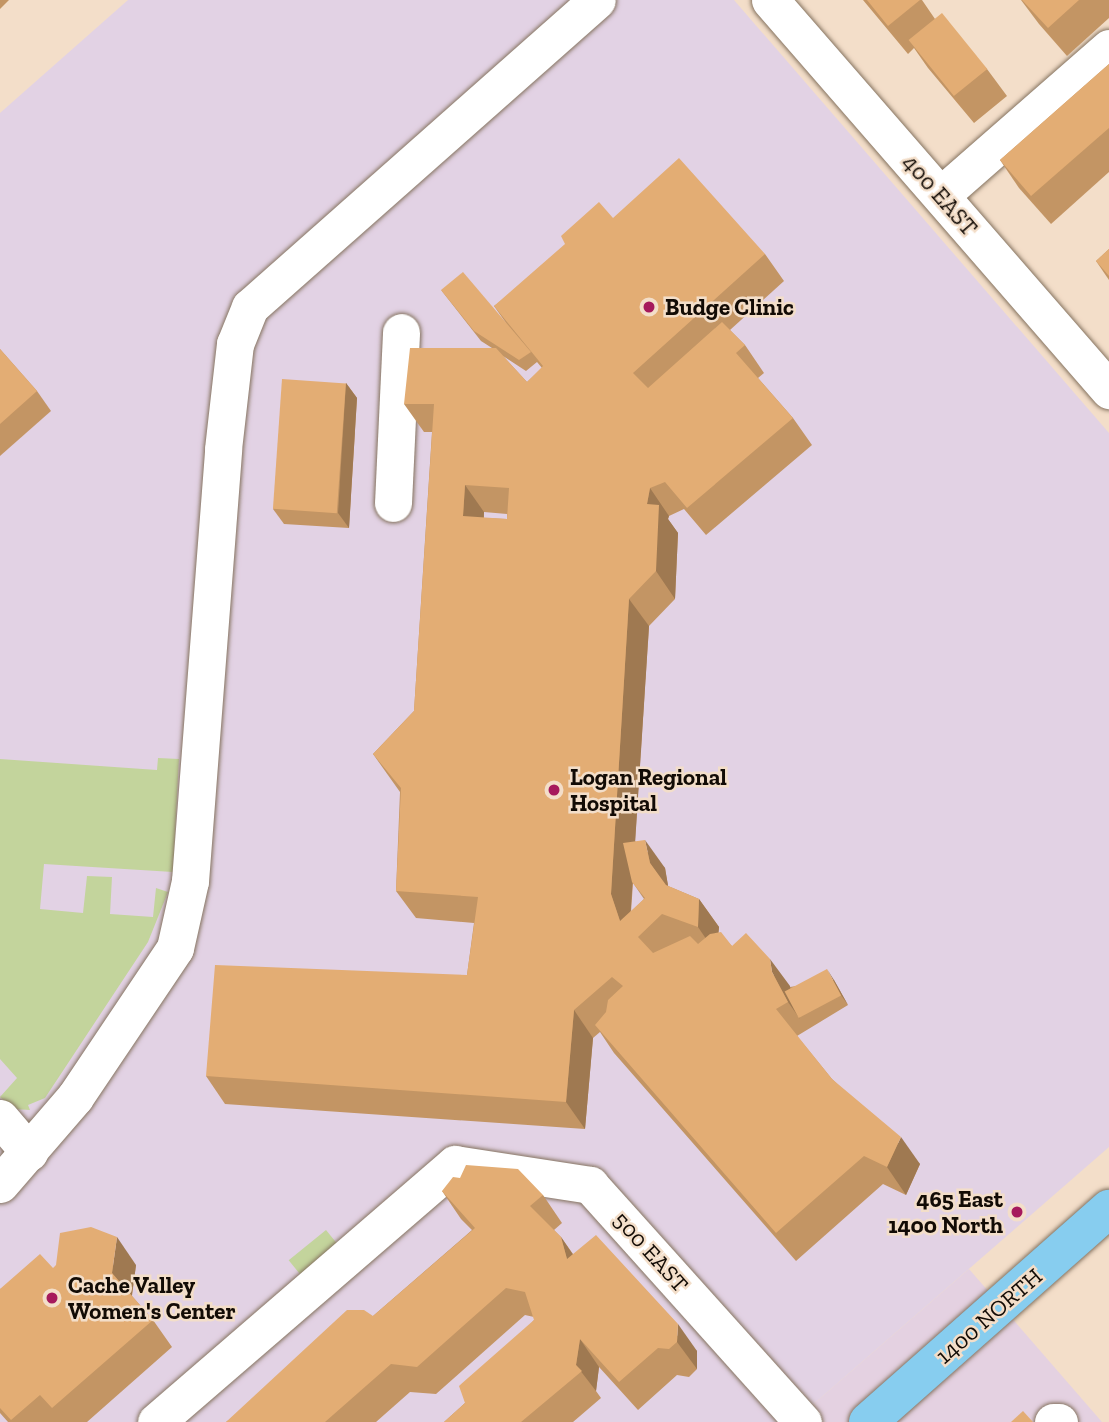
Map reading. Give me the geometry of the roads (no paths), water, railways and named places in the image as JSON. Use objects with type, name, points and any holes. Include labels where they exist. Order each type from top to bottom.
[{"type":"main road","name":"1400 NORTH","points":[[868,1422],[1109,1209]]},
{"type":"street","name":"400 EAST","points":[[770,0],[1109,390]]},
{"type":"street","points":[[0,1184],[75,1097],[175,948],[190,881],[226,423],[235,344],[250,307],[572,8]]},
{"type":"street","points":[[940,195],[1109,48]]},
{"type":"street","points":[[393,503],[401,331]]},
{"type":"street","points":[[0,1118],[29,1152]]},
{"type":"street","name":"500 EAST","points":[[156,1422],[455,1164],[590,1185],[803,1422]]},
{"type":"street","points":[[1053,1422],[1059,1422]]},
{"type":"place","name":"Budge Clinic","points":[[649,307]]},
{"type":"place","name":"Logan Regional Hospital","points":[[554,790]]},
{"type":"place","name":"465 East 1400 North","points":[[1017,1212]]},
{"type":"place","name":"Cache Valley Women's Center","points":[[52,1298]]}]
